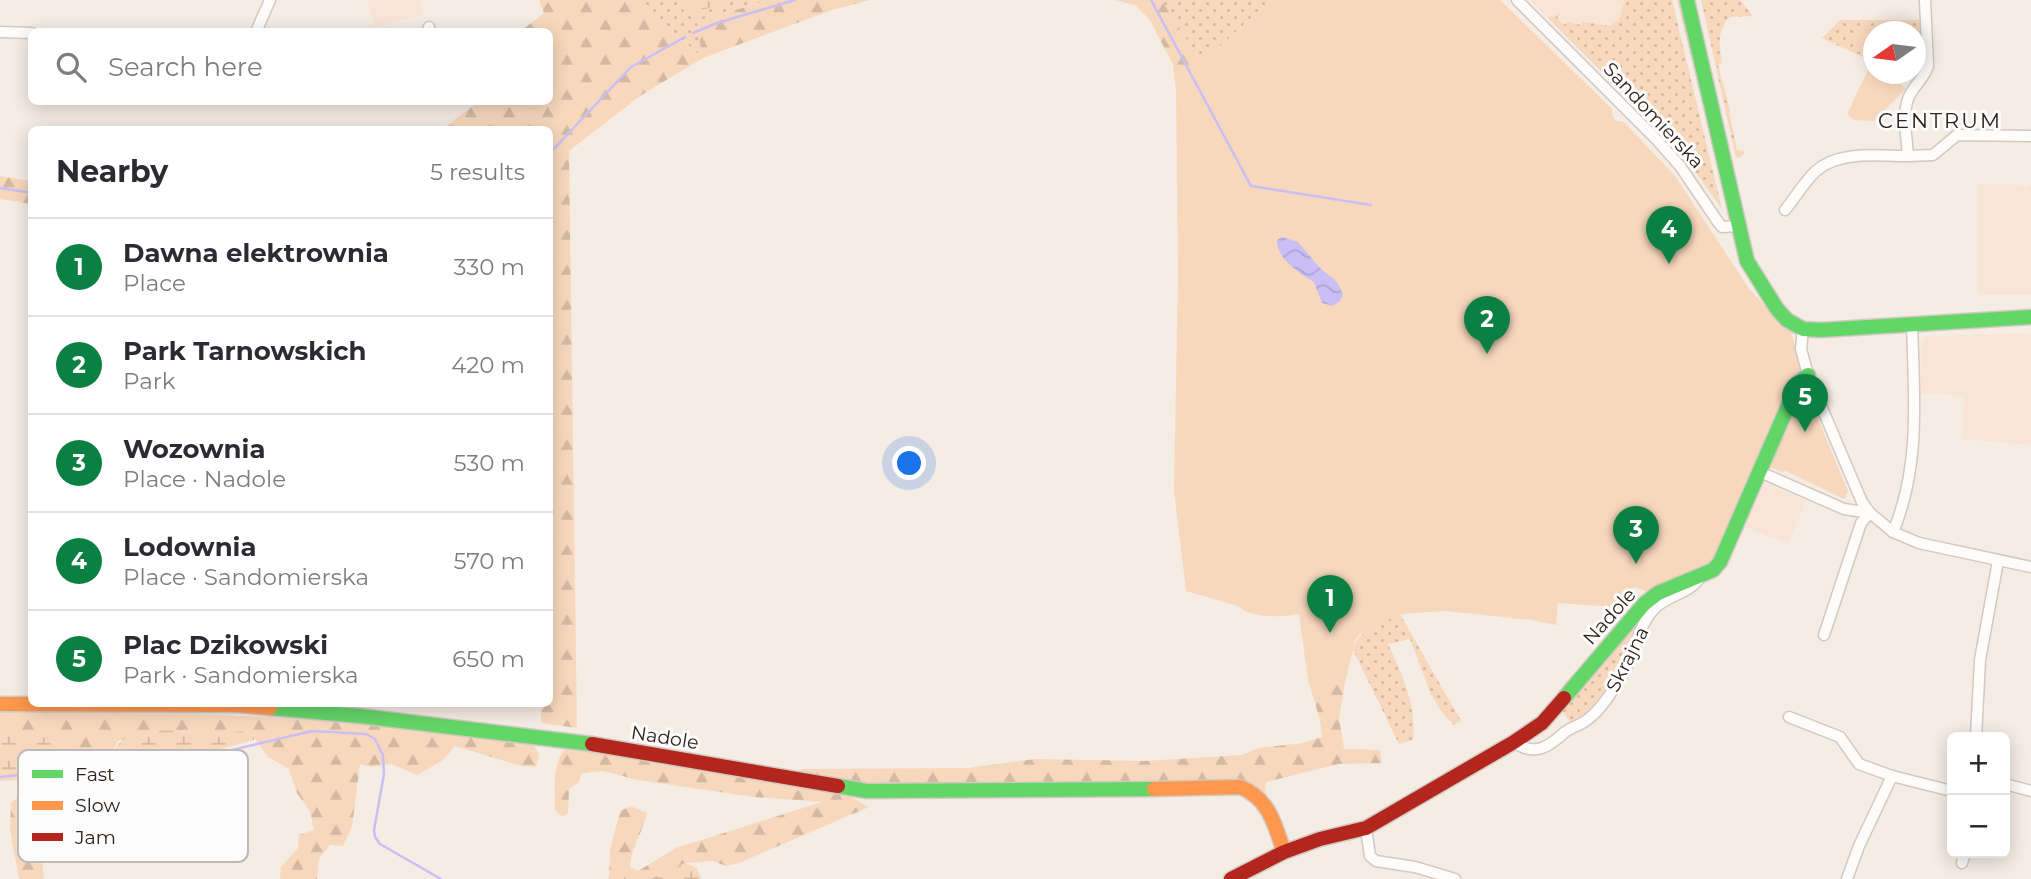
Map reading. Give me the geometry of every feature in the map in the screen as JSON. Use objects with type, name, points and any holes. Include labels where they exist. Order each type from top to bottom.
[{"type":"street","points":[[258,28],[270,0]]},
{"type":"street","name":"Sandomierska","points":[[1517,0],[1656,139],[1680,166],[1722,227],[1739,226]]},
{"type":"street","points":[[1687,0],[1746,261],[1787,320],[1803,329],[1821,330],[2031,317]]},
{"type":"street","points":[[1908,156],[1908,99],[1928,66],[1926,0]]},
{"type":"street","points":[[0,33],[28,33]]},
{"type":"street","points":[[1785,211],[1811,177],[1831,162],[1849,157],[1933,155],[1957,135],[2031,136]]},
{"type":"street","points":[[1893,532],[1899,517],[1915,442],[1912,324]]},
{"type":"street","points":[[1803,329],[1801,349],[1808,375],[1861,502],[1870,513],[1893,532],[1919,543],[2031,567]]},
{"type":"street","name":"Nadole","points":[[1231,879],[1284,852],[1320,839],[1366,828],[1542,723],[1644,604],[1658,593],[1713,570],[1720,562],[1798,383],[1808,375]]},
{"type":"street","points":[[1760,472],[1844,509],[1870,513]]},
{"type":"street","points":[[1824,635],[1861,523],[1870,513]]},
{"type":"street","points":[[1976,732],[1980,660],[1998,561]]},
{"type":"street","name":"Skrajna","points":[[1514,742],[1523,749],[1538,750],[1584,722],[1617,685],[1643,625],[1653,609],[1665,599],[1685,592],[1696,584],[1701,576]]},
{"type":"street","name":"Nadole","points":[[0,704],[28,704]]},
{"type":"street","name":"Nadole","points":[[260,707],[567,740],[867,791],[1073,791],[1240,787],[1258,794],[1264,802],[1284,852]]},
{"type":"street","points":[[1789,717],[1840,737],[1859,764],[1892,776],[1947,790]]},
{"type":"street","points":[[1847,879],[1859,846],[1892,776]]},
{"type":"street","points":[[2010,785],[2031,791]]},
{"type":"street","points":[[1366,828],[1370,856],[1376,861],[1415,867],[1455,879]]},
{"type":"shaded area","points":[[367,0],[420,0],[423,14],[375,27]]},
{"type":"shaded area","points":[[1530,0],[1636,0],[1623,34],[1573,44]]},
{"type":"shaded area","points":[[1978,184],[2022,185],[2025,188],[2031,185],[2031,295],[1978,295]]},
{"type":"shaded area","points":[[2031,334],[2031,445],[1962,439],[1964,396],[1921,393],[1921,350],[1925,337]]},
{"type":"shaded area","points":[[1767,484],[1806,501],[1788,544],[1745,527],[1763,487]]},
{"type":"green space","points":[[539,0],[635,0],[702,57],[697,21],[770,0],[870,0],[832,10],[703,58],[640,96],[569,151],[577,728],[541,723],[541,707],[553,707],[553,126],[446,126],[474,105],[553,105],[553,28],[525,28],[544,13]]},
{"type":"green space","points":[[635,0],[676,0],[678,6],[719,5],[722,0],[770,0],[697,21],[703,58]]},
{"type":"green space","points":[[676,0],[722,0],[719,5],[689,14],[678,6]]},
{"type":"green space","points":[[1115,0],[1161,0],[1202,63],[1176,91],[1173,65],[1150,20],[1135,5]]},
{"type":"green space","points":[[1161,0],[1271,0],[1202,63]]},
{"type":"green space","points":[[1271,0],[1500,0],[1612,109],[1616,121],[1624,122],[1675,176],[1750,290],[1791,331],[1802,374],[1715,564],[1647,591],[1634,587],[1615,607],[1558,603],[1556,625],[1445,611],[1400,614],[1360,634],[1355,641],[1345,683],[1308,680],[1299,614],[1258,615],[1238,606],[1186,591],[1174,491],[1178,274],[1176,91],[1202,63]]},
{"type":"green space","points":[[1625,0],[1672,0],[1722,209],[1694,170],[1662,133],[1548,18],[1562,13],[1557,17],[1563,25],[1568,22],[1581,25],[1583,22],[1610,26],[1619,20]]},
{"type":"green space","points":[[1679,0],[1730,211],[1728,210]]},
{"type":"green space","points":[[1701,0],[1740,0],[1753,16],[1730,17],[1720,38],[1722,63],[1718,65],[1737,150],[1745,151],[1736,158]]},
{"type":"green space","points":[[1840,20],[1924,20],[1863,21],[1863,57],[1822,38]]},
{"type":"green space","points":[[1858,29],[1863,30],[1863,52],[1854,51]]},
{"type":"green space","points":[[1863,81],[1863,84],[1900,84],[1906,89],[1874,121],[1854,120],[1847,114]]},
{"type":"green space","points":[[0,176],[28,181],[28,204],[0,199]]},
{"type":"green space","points":[[1808,395],[1848,491],[1844,499],[1786,471],[1770,467],[1802,396]]},
{"type":"green space","points":[[1648,608],[1609,694],[1572,724],[1562,711]]},
{"type":"green space","points":[[1400,614],[1461,721],[1454,725],[1441,711],[1431,694],[1410,639],[1388,644],[1407,690],[1413,715],[1413,740],[1399,744],[1353,650],[1365,631]]},
{"type":"green space","points":[[1308,680],[1345,683],[1339,718],[1344,749],[1380,750],[1382,763],[1339,764],[1266,782],[1265,793],[1249,785],[884,788],[796,772],[801,769],[967,768],[1036,759],[1144,761],[1242,755],[1258,748],[1303,743],[1322,737],[1320,720]]},
{"type":"green space","points":[[0,711],[222,715],[369,722],[517,737],[533,744],[539,754],[536,767],[521,766],[455,746],[442,761],[417,775],[391,764],[371,767],[360,764],[352,827],[343,846],[330,845],[319,859],[317,879],[280,879],[281,867],[298,848],[299,835],[314,830],[310,811],[297,793],[289,769],[268,757],[254,737],[243,731],[206,735],[173,730],[118,741],[114,750],[64,750],[43,737],[29,733],[0,737]]},
{"type":"green space","points":[[173,730],[206,735],[243,731],[254,737],[254,740],[216,750],[114,750],[127,736]]},
{"type":"green space","points":[[36,734],[63,750],[18,750],[18,780],[0,781],[0,737]]},
{"type":"green space","points":[[570,745],[846,794],[869,807],[739,863],[726,866],[713,861],[686,863],[650,879],[607,879],[610,850],[620,811],[631,806],[647,813],[631,860],[630,867],[638,871],[676,848],[822,802],[754,797],[638,780],[603,771],[582,773],[579,782],[569,789],[568,812],[561,816],[555,810],[555,775],[560,758]]},
{"type":"green space","points":[[18,797],[18,862],[42,862],[44,879],[19,879],[10,830],[11,803]]},
{"type":"green space","points":[[685,863],[697,868],[701,879],[650,879]]},
{"type":"water","points":[[1282,237],[1298,242],[1320,268],[1337,282],[1343,294],[1340,301],[1333,306],[1322,303],[1314,282],[1296,270],[1280,253],[1277,240]]},
{"type":"waterway","points":[[693,33],[717,23],[795,0]]},
{"type":"waterway","points":[[1151,0],[1251,186],[1371,205]]},
{"type":"waterway","points":[[553,150],[631,67],[685,37]]},
{"type":"waterway","points":[[0,188],[28,192]]},
{"type":"waterway","points":[[232,750],[312,731],[366,734],[375,739],[383,755],[384,774],[375,837],[380,844],[441,879]]},
{"type":"waterway","points":[[0,777],[18,775]]},
{"type":"traffic: fast","points":[[1687,0],[1747,261],[1777,309],[1787,320],[1803,329],[1821,330],[2031,317]]},
{"type":"traffic: fast","points":[[1564,698],[1644,604],[1658,593],[1713,570],[1720,562],[1798,383],[1808,375]]},
{"type":"traffic: fast","points":[[270,708],[592,744]]},
{"type":"traffic: fast","points":[[838,786],[867,791],[1154,789]]},
{"type":"traffic: slow","points":[[0,704],[28,704]]},
{"type":"traffic: slow","points":[[259,707],[270,708]]},
{"type":"traffic: slow","points":[[1154,789],[1240,787],[1264,805],[1274,822],[1284,852]]},
{"type":"traffic: jam","points":[[1231,879],[1284,852],[1320,839],[1366,828],[1514,742],[1542,723],[1564,698]]},
{"type":"traffic: jam","points":[[592,744],[838,786]]},
{"type":"place","name":"Lodownia","points":[[1669,264]]},
{"type":"place","name":"Park Tarnowskich","points":[[1487,354]]},
{"type":"place","name":"Plac Dzikowski","points":[[1805,432]]},
{"type":"place","name":"Wozownia","points":[[1636,564]]},
{"type":"place","name":"Dawna elektrownia","points":[[1330,633]]},
{"type":"district","name":"CENTRUM","points":[[1940,121]]}]
